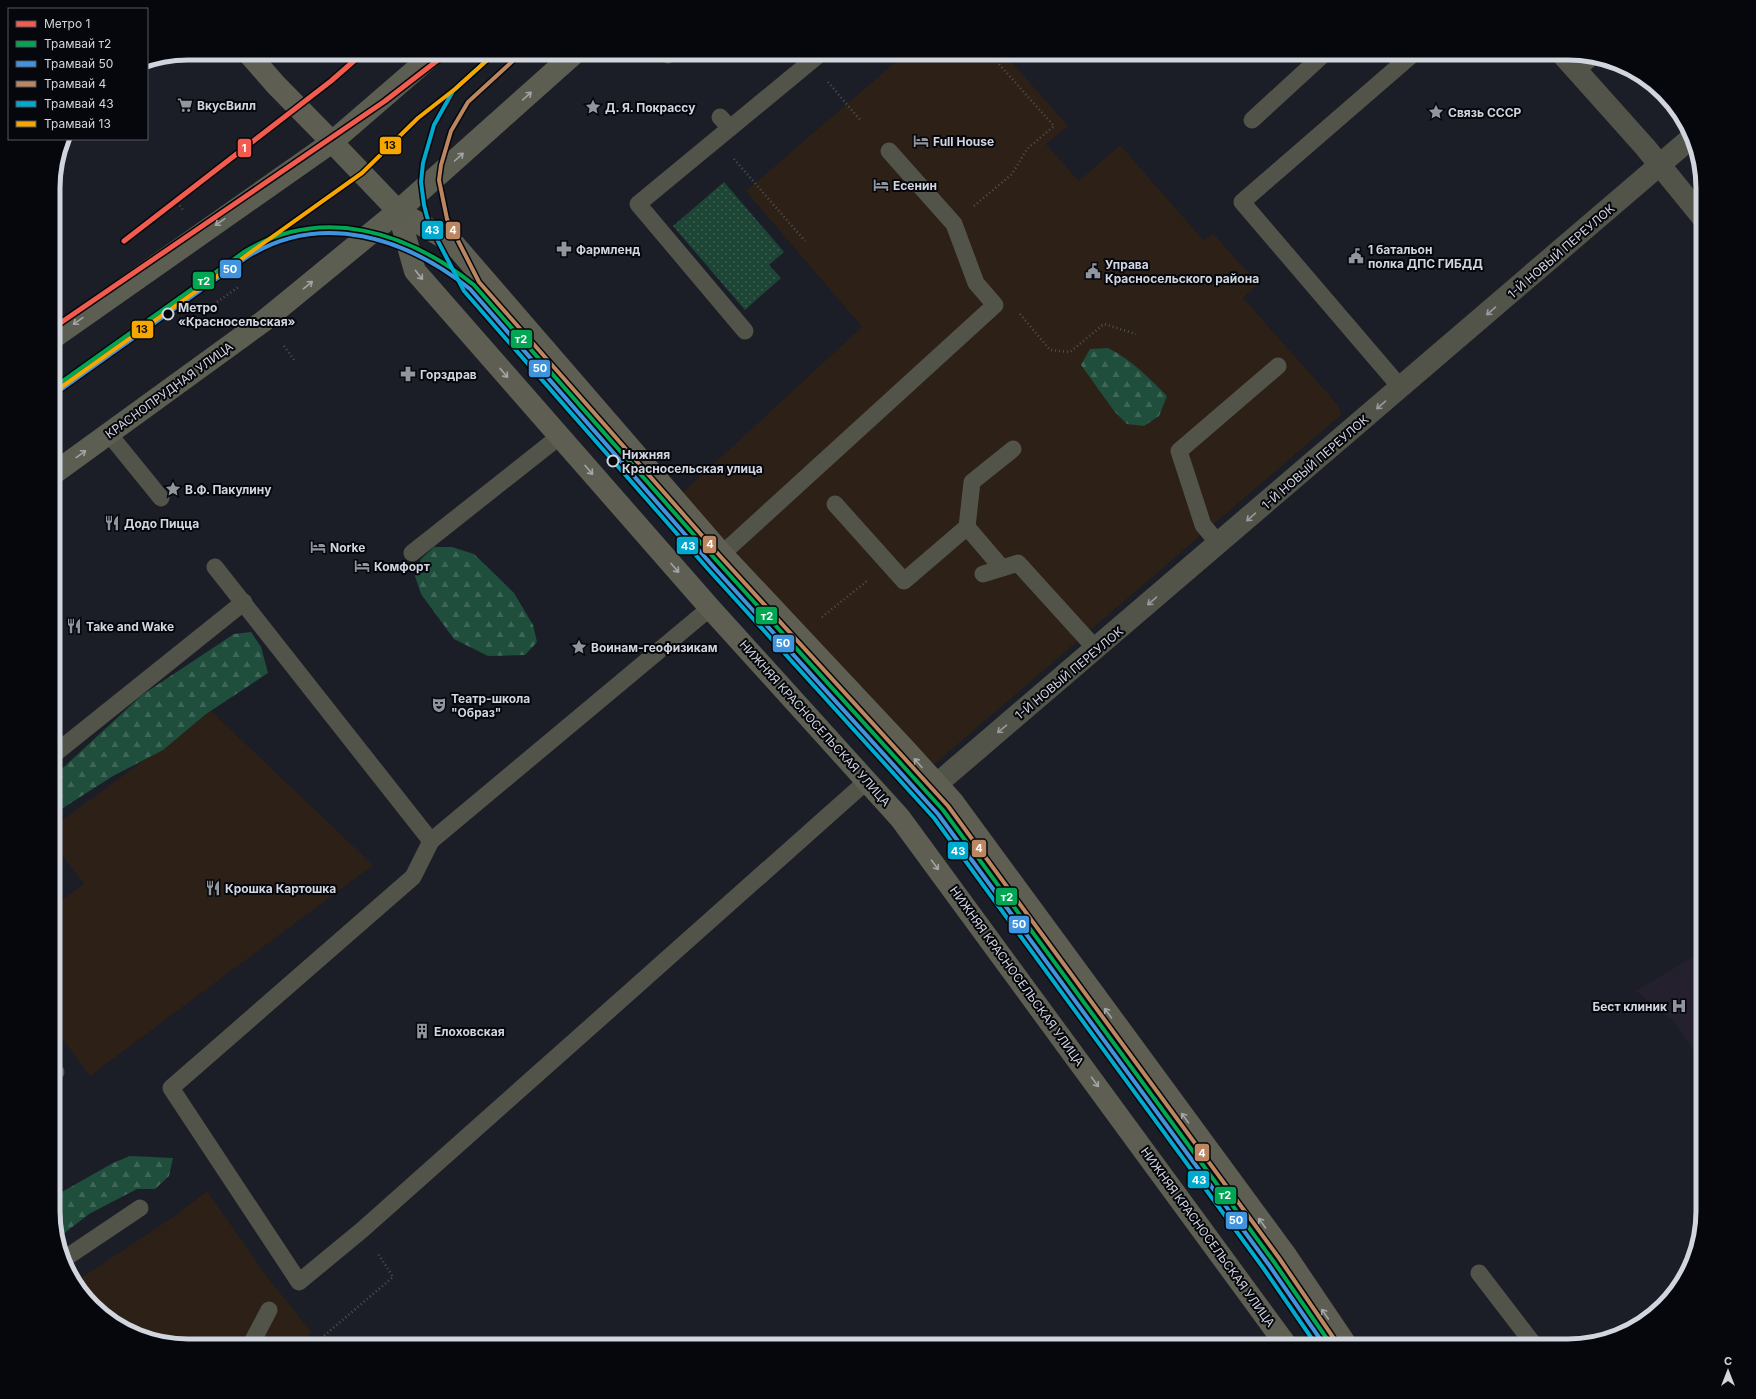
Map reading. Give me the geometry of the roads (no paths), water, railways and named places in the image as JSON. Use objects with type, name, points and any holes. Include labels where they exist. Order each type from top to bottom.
[{"type":"main road","points":[[60,333],[332,142],[427,60]]},
{"type":"main road","name":"КРАСНОПРУДНАЯ УЛИЦА","points":[[60,469],[265,320],[398,211],[567,60]]},
{"type":"main road","points":[[332,142],[398,211]]},
{"type":"street","points":[[254,60],[276,85],[332,142]]},
{"type":"street","points":[[1584,64],[1661,166],[1696,209]]},
{"type":"street","name":"1-Й НОВЫЙ ПЕРЕУЛОК","points":[[937,784],[1096,650],[1661,166],[1687,142]]},
{"type":"street","points":[[398,211],[453,243],[722,554],[953,802],[1285,1254],[1342,1339]]},
{"type":"street","name":"НИЖНЯЯ КРАСНОСЕЛЬСКАЯ УЛИЦА","points":[[398,211],[415,271],[710,608],[868,780],[912,833],[1282,1339]]},
{"type":"lane","points":[[745,331],[638,204],[716,139],[725,123],[813,60]]},
{"type":"lane","points":[[1252,120],[1317,60]]},
{"type":"lane","points":[[1401,388],[1242,202],[1406,60]]},
{"type":"lane","points":[[722,554],[995,305],[976,283],[954,224],[889,151]]},
{"type":"lane","points":[[1219,544],[1203,525],[1179,451],[1278,366]]},
{"type":"lane","points":[[109,434],[160,498]]},
{"type":"lane","points":[[412,553],[560,436]]},
{"type":"lane","points":[[835,504],[904,581],[967,527],[972,482],[1013,448]]},
{"type":"lane","points":[[967,527],[1002,568]]},
{"type":"lane","points":[[983,574],[1018,563],[1096,650]]},
{"type":"lane","points":[[216,567],[431,841]]},
{"type":"lane","points":[[60,749],[244,602]]},
{"type":"lane","points":[[710,608],[431,841],[412,877],[171,1088],[299,1282],[362,1230],[868,780]]},
{"type":"lane","points":[[68,1256],[140,1208]]},
{"type":"lane","points":[[1480,1273],[1529,1339]]},
{"type":"lane","points":[[254,1339],[269,1310]]},
{"type":"metro line","name":"1","points":[[124,241],[331,81],[355,60]]},
{"type":"metro line","name":"1","points":[[60,323],[385,101],[438,60]]},
{"type":"tram line","name":"43","points":[[487,60],[453,91],[434,125],[423,163],[421,182],[424,205],[429,224],[464,291],[707,568],[934,818],[1264,1269],[1312,1339]]},
{"type":"tram line","name":"13","points":[[60,388],[362,173],[418,118],[455,89],[487,60]]},
{"type":"tram line","name":"4","points":[[514,60],[468,102],[451,131],[441,165],[439,180],[447,219],[479,282],[720,556],[948,806],[1279,1258],[1334,1339]]},
{"type":"tram line","name":"т2","points":[[60,383],[244,252],[274,237],[304,229],[334,227],[364,231],[393,239],[421,251],[448,266],[474,285],[716,560],[943,810],[1274,1262],[1327,1339]]},
{"type":"tram line","name":"50","points":[[60,390],[247,257],[275,243],[304,235],[334,233],[363,236],[391,244],[419,256],[445,271],[470,289],[711,564],[938,814],[1269,1265],[1320,1339]]},
{"type":"place","name":"ВкусВилл","points":[[185,105]]},
{"type":"place","name":"Д. Я. Покрассу","points":[[593,107]]},
{"type":"place","name":"Связь СССР","points":[[1436,112]]},
{"type":"place","name":"Full House","points":[[921,141]]},
{"type":"place","name":"Есенин","points":[[881,185]]},
{"type":"place","name":"Фармленд","points":[[564,249]]},
{"type":"place","name":"1 батальон полка ДПС ГИБДД","points":[[1356,256]]},
{"type":"place","name":"Управа Красносельского района","points":[[1093,271]]},
{"type":"place","name":"Метро «Красносельская»","points":[[168,314]]},
{"type":"place","name":"Горздрав","points":[[408,374]]},
{"type":"place","name":"Нижняя Красносельская улица","points":[[613,461]]},
{"type":"place","name":"В.Ф. Пакулину","points":[[173,489]]},
{"type":"place","name":"Додо Пицца","points":[[112,523]]},
{"type":"place","name":"Norke","points":[[318,547]]},
{"type":"place","name":"Комфорт","points":[[362,566]]},
{"type":"place","name":"Take and Wake","points":[[74,626]]},
{"type":"place","name":"Воинам-геофизикам","points":[[579,647]]},
{"type":"place","name":"Театр-школа \"Образ\"","points":[[439,705]]},
{"type":"place","name":"Крошка Картошка","points":[[213,888]]},
{"type":"place","name":"Бест клиник","points":[[1679,1006]]},
{"type":"place","name":"Елоховская","points":[[422,1031]]}]
